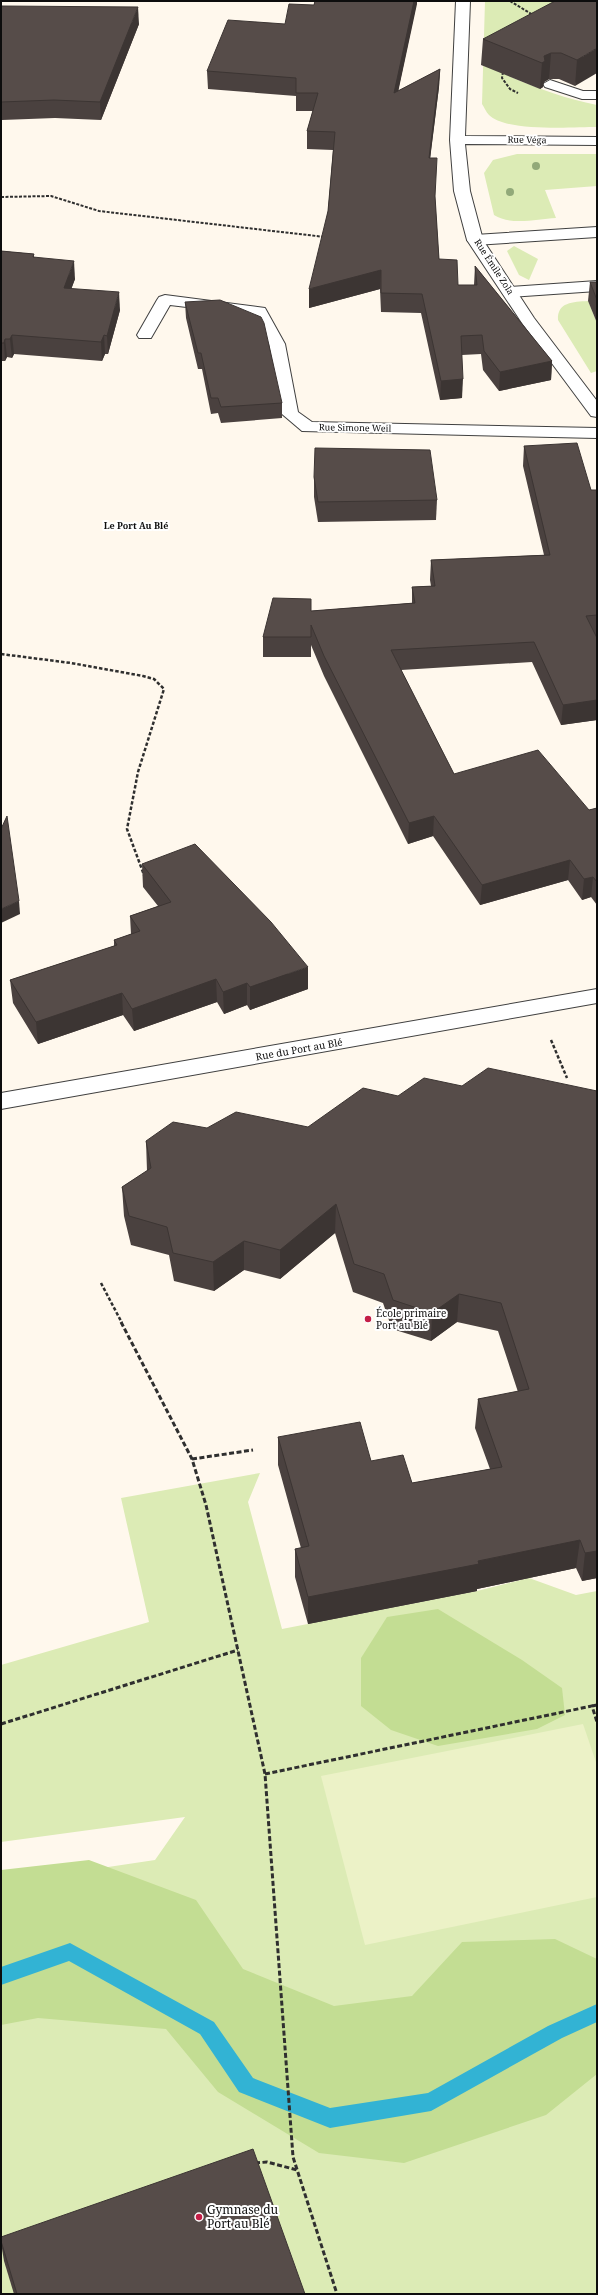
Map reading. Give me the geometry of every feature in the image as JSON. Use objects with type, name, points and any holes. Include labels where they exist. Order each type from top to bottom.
[{"type":"street","name":"Rue Émile Zola","points":[[463,1],[457,140],[462,191],[475,240],[510,292],[597,412]]},
{"type":"street","points":[[550,84],[582,95],[597,95]]},
{"type":"street","name":"Rue Véga","points":[[457,140],[597,141]]},
{"type":"street","points":[[475,240],[597,232]]},
{"type":"street","points":[[510,292],[597,286]]},
{"type":"street","name":"Rue Simone Weil","points":[[145,334],[165,300],[259,311],[277,344],[290,414],[308,427],[597,433]]},
{"type":"street","name":"Rue du Port au Blé","points":[[1,1101],[597,996]]},
{"type":"path","points":[[510,1],[536,16]]},
{"type":"path","points":[[1,197],[51,196],[99,211],[328,237]]},
{"type":"path","points":[[1,654],[70,662],[143,676],[154,679],[164,688],[138,772],[127,829],[147,882]]},
{"type":"path","points":[[536,1007],[567,1078]]},
{"type":"path","points":[[101,1283],[192,1459],[206,1505],[265,1774],[293,2157],[337,2294]]},
{"type":"path","points":[[192,1459],[253,1450]]},
{"type":"path","points":[[1,1724],[238,1650]]},
{"type":"path","points":[[265,1774],[597,1705]]},
{"type":"path","points":[[592,1706],[597,1722]]},
{"type":"path","points":[[247,2163],[267,2162],[297,2170]]},
{"type":"green space","points":[[485,1],[597,1],[511,77],[553,93],[597,105],[597,127],[556,128],[524,126],[497,120],[488,114],[482,104]]},
{"type":"green space","points":[[517,154],[597,154],[597,186],[545,190],[556,218],[516,221],[501,218],[494,215],[484,173],[493,160]]},
{"type":"green space","points":[[514,246],[538,259],[529,280],[519,275],[507,251]]},
{"type":"green space","points":[[588,301],[597,323],[597,371],[591,373],[558,320],[558,314],[563,306]]},
{"type":"green space","points":[[260,1473],[248,1502],[282,1629],[477,1591],[529,1578],[576,1595],[597,1591],[597,2294],[1,2294],[1,1883],[155,1860],[185,1817],[1,1842],[1,1665],[149,1622],[121,1498]]},
{"type":"green space","points":[[438,1609],[522,1660],[562,1688],[565,1715],[537,1729],[438,1746],[391,1730],[361,1706],[361,1658],[387,1617]]},
{"type":"green space","points":[[583,1724],[597,1765],[597,1897],[365,1945],[321,1776]]},
{"type":"green space","points":[[89,1860],[196,1900],[243,1969],[334,2006],[412,1996],[462,1942],[555,1939],[597,1959],[597,2074],[546,2115],[404,2163],[319,2153],[218,2092],[166,2029],[38,2018],[1,2025],[1,1870]]},
{"type":"building","points":[[315,1],[414,1],[394,93],[440,69],[429,158],[437,158],[435,196],[439,259],[457,260],[458,285],[477,285],[475,266],[552,361],[500,372],[484,351],[482,335],[461,336],[463,379],[441,381],[422,294],[381,293],[381,270],[309,289],[328,211],[335,132],[307,131],[318,93],[296,93],[296,78],[207,71],[228,20],[285,24],[289,4],[314,5]]},
{"type":"building","points":[[555,1],[597,1],[597,48],[577,60],[561,53],[551,53],[544,56],[545,61],[542,63],[483,39]]},
{"type":"building","points":[[1,6],[138,7],[100,102],[54,100],[1,102]]},
{"type":"building","points":[[1,251],[34,254],[33,257],[74,261],[64,288],[119,292],[107,336],[104,335],[101,342],[12,335],[10,339],[5,339],[4,343],[1,343]]},
{"type":"building","points":[[590,282],[597,282],[597,300]]},
{"type":"building","points":[[220,300],[261,317],[264,323],[282,403],[221,407],[218,398],[211,398],[201,353],[198,353],[185,302]]},
{"type":"building","points":[[577,443],[591,490],[597,490],[597,615],[586,616],[597,638],[597,700],[563,705],[534,642],[391,650],[454,774],[538,750],[589,810],[597,808],[597,882],[593,877],[584,879],[570,860],[482,885],[434,816],[409,823],[324,656],[311,625],[311,637],[263,637],[273,598],[311,599],[311,611],[415,603],[412,587],[435,586],[431,560],[550,555],[524,446]]},
{"type":"building","points":[[315,448],[430,450],[437,500],[318,502],[314,477]]},
{"type":"building","points":[[7,816],[19,901],[1,909],[1,829]]},
{"type":"building","points":[[195,844],[271,922],[308,967],[250,987],[247,983],[223,992],[216,979],[132,1009],[122,993],[36,1022],[10,980],[117,945],[114,940],[140,931],[130,916],[171,902],[142,864]]},
{"type":"building","points":[[488,1068],[597,1091],[597,1551],[585,1553],[580,1540],[478,1561],[479,1564],[308,1597],[295,1549],[309,1546],[278,1437],[360,1422],[371,1461],[403,1455],[412,1483],[502,1467],[478,1399],[529,1389],[501,1303],[459,1294],[432,1313],[393,1300],[384,1274],[354,1264],[336,1204],[280,1250],[244,1241],[213,1262],[173,1253],[167,1227],[129,1216],[122,1187],[151,1168],[146,1141],[173,1122],[207,1128],[236,1112],[308,1127],[363,1088],[398,1096],[424,1078],[462,1086]]},
{"type":"building","name":"Gymnase du Port au Blé","points":[[253,2149],[305,2294],[17,2294],[1,2237]]},
{"type":"waterway","points":[[1,1976],[70,1952],[207,2028],[246,2085],[330,2118],[431,2102],[555,2032],[597,2013]]},
{"type":"place","name":"École primaire Port au Blé","points":[[368,1319]]},
{"type":"place","name":"Gymnase du Port au Blé","points":[[199,2217]]},
{"type":"district","name":"Le Port Au Blé","points":[[136,526]]}]
